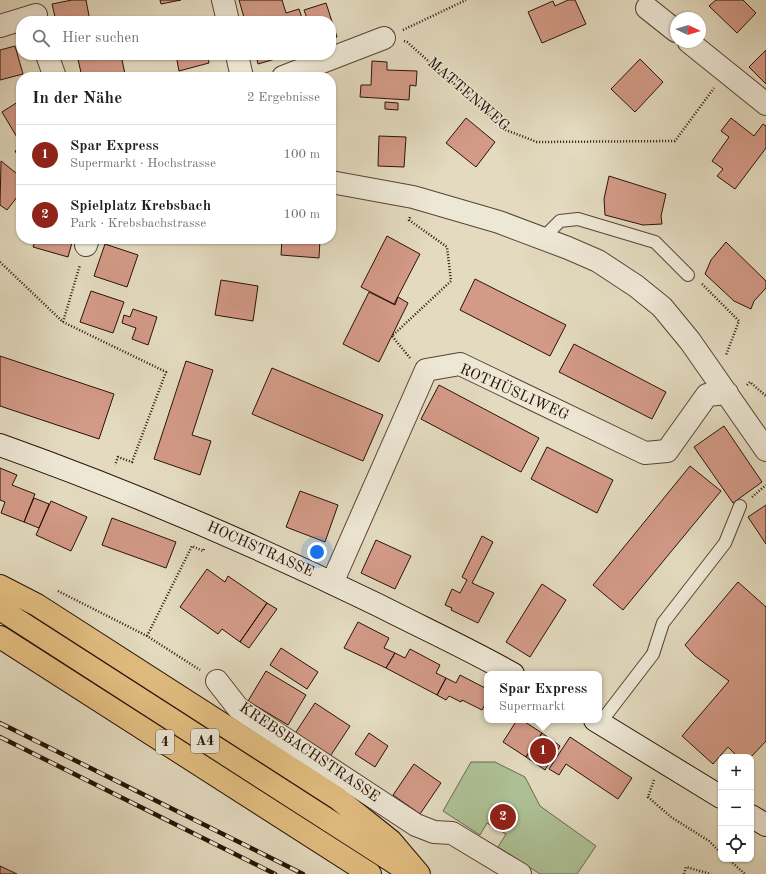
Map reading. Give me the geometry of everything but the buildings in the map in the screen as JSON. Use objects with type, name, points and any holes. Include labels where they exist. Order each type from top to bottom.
[{"type":"highway","points":[[0,586],[25,598],[57,618],[337,798],[391,841],[412,864],[414,873]]},
{"type":"highway","name":"A4","points":[[0,609],[414,873]]},
{"type":"highway","name":"4","points":[[0,637],[51,668],[370,874]]},
{"type":"street","points":[[223,0],[227,16]]},
{"type":"street","points":[[647,8],[670,26]]},
{"type":"street","points":[[26,16],[36,12]]},
{"type":"street","points":[[0,26],[16,20]]},
{"type":"street","points":[[336,57],[384,38]]},
{"type":"street","points":[[696,48],[766,104]]},
{"type":"street","points":[[48,60],[53,72]]},
{"type":"street","points":[[238,60],[241,72]]},
{"type":"street","points":[[296,72],[327,60]]},
{"type":"street","points":[[336,183],[413,197],[499,222],[543,238],[598,262],[636,286],[662,307],[690,341],[766,450]]},
{"type":"street","name":"ROTHÜSLIWEG","points":[[424,376],[426,370],[460,364],[644,453],[667,450],[707,395],[722,386]]},
{"type":"street","points":[[332,583],[424,376]]},
{"type":"street","name":"HOCHSTRASSE","points":[[0,445],[51,463],[164,508],[332,583],[475,653],[508,671]]},
{"type":"street","name":"KREBSBACHSTRASSE","points":[[217,681],[238,708],[416,825],[434,832],[452,833],[520,874]]},
{"type":"street","points":[[601,723],[718,795]]},
{"type":"street","points":[[754,818],[766,825]]},
{"type":"lane","points":[[543,238],[560,220],[578,219],[655,242],[688,275]]},
{"type":"lane","points":[[602,716],[654,654],[663,623],[725,543],[740,506]]},
{"type":"path","points":[[384,38],[466,0]]},
{"type":"path","name":"MATTENWEG","points":[[384,38],[407,42],[506,130],[537,142],[675,141],[726,72]]},
{"type":"path","points":[[413,197],[409,220],[447,247],[451,280],[392,336],[424,376]]},
{"type":"path","points":[[63,322],[86,244]]},
{"type":"path","points":[[0,262],[63,322],[166,372],[132,462],[118,457],[114,467]]},
{"type":"path","points":[[688,275],[699,282],[739,321],[722,386]]},
{"type":"path","points":[[147,636],[192,546],[204,551],[206,546]]},
{"type":"path","points":[[56,590],[147,636],[217,681]]},
{"type":"path","points":[[653,782],[648,797],[671,817],[708,841],[718,850]]},
{"type":"path","points":[[731,862],[745,874]]},
{"type":"path","points":[[684,874],[686,867],[711,874]]},
{"type":"green space","points":[[471,762],[495,762],[525,777],[540,806],[596,846],[577,874],[540,874],[498,847],[506,834],[487,823],[480,835],[443,811]]},
{"type":"railway","points":[[0,723],[303,874]]},
{"type":"railway","points":[[0,737],[275,874]]},
{"type":"place","name":"Spar Express","points":[[543,751]]},
{"type":"place","name":"Spielplatz Krebsbach","points":[[503,817]]}]
